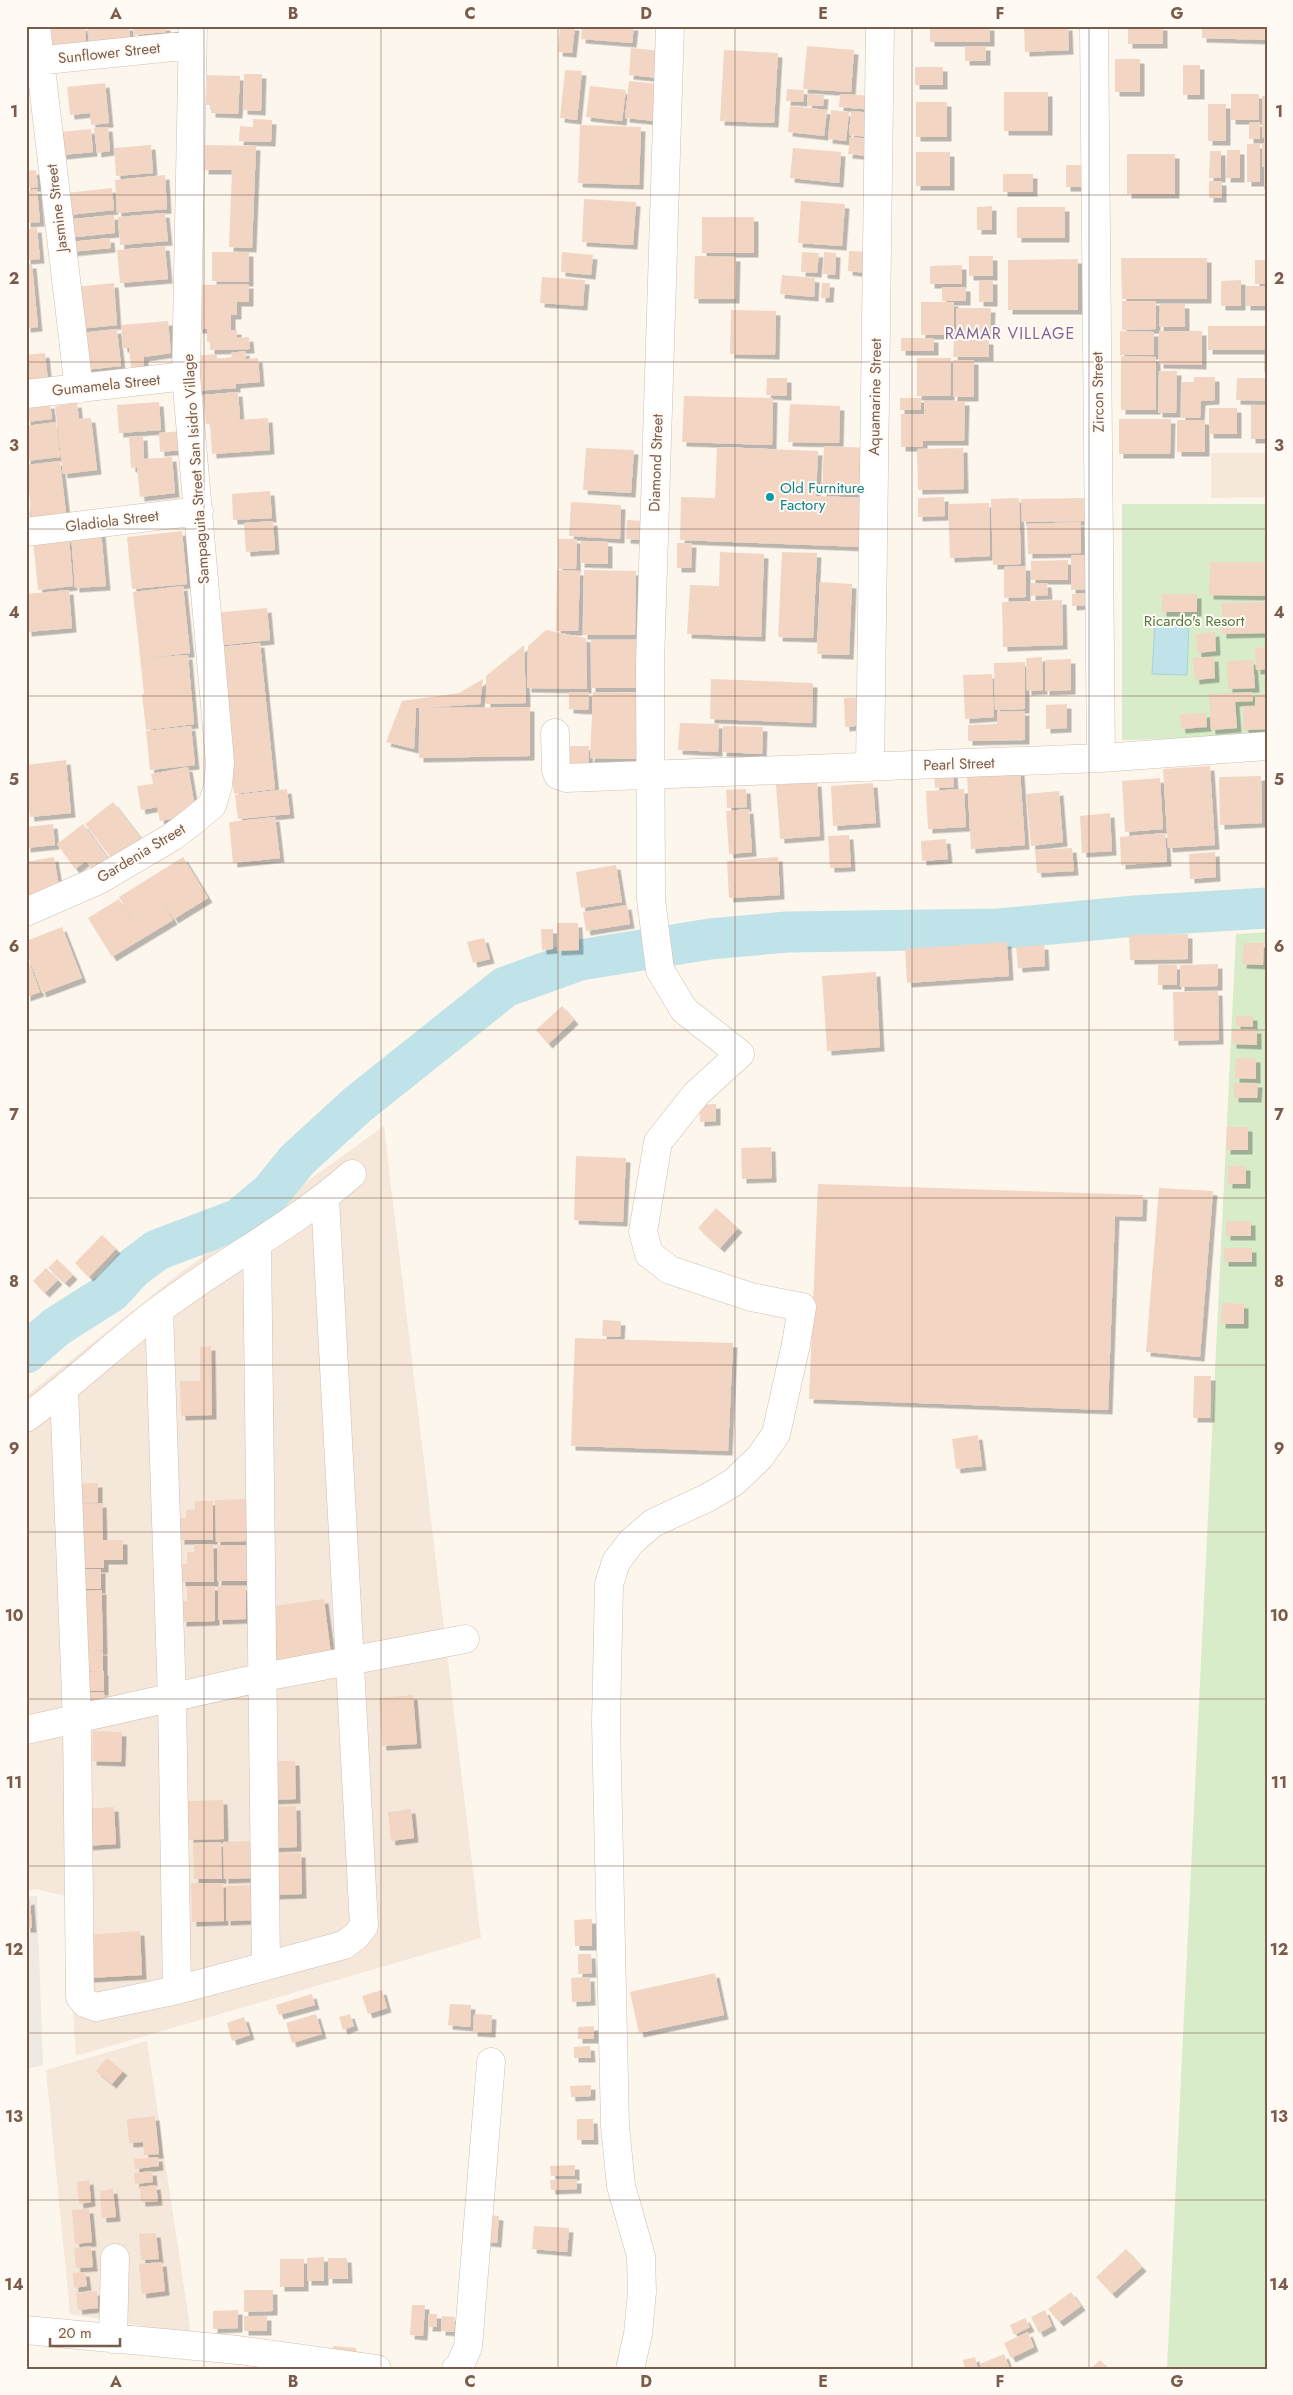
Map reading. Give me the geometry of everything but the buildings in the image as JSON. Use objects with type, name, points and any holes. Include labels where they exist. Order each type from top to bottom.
[{"type":"street","name":"Jasmine Street","points":[[36,26],[33,61],[79,389]]},
{"type":"street","name":"Diamond Street","points":[[630,2369],[638,2334],[642,2292],[641,2256],[622,2186],[615,2126],[606,1722],[609,1584],[616,1562],[631,1542],[653,1523],[707,1498],[734,1482],[760,1457],[776,1434],[796,1344],[802,1307],[750,1297],[670,1270],[649,1254],[643,1232],[658,1142],[696,1094],[740,1054],[684,1010],[660,970],[651,899],[650,663],[670,26]]},
{"type":"street","name":"Aquamarine Street","points":[[870,767],[880,26]]},
{"type":"street","name":"Zircon Street","points":[[1094,26],[1101,758]]},
{"type":"street","name":"Sunflower Street","points":[[33,61],[192,35]]},
{"type":"street","name":"Sampaguita Street San Isidro Village","points":[[192,35],[186,376],[220,762]]},
{"type":"street","name":"Gumamela Street","points":[[26,394],[186,376]]},
{"type":"street","name":"Gladiola Street","points":[[26,532],[198,511]]},
{"type":"street","name":"Pearl Street","points":[[555,733],[556,771],[562,777],[650,776],[1101,758],[1267,746]]},
{"type":"street","name":"Gardenia Street","points":[[26,912],[99,880],[172,837],[193,821],[212,805],[218,786],[220,762]]},
{"type":"street","points":[[26,1418],[64,1390],[159,1310],[325,1198],[352,1174]]},
{"type":"street","points":[[64,1390],[77,1720],[80,1997],[85,2003],[96,2007],[177,1990],[344,1945],[356,1936],[364,1926],[325,1198]]},
{"type":"street","points":[[257,1244],[264,1677],[266,1965]]},
{"type":"street","points":[[159,1310],[172,1699],[177,1990]]},
{"type":"street","points":[[26,1730],[264,1677],[465,1639]]},
{"type":"street","points":[[456,2369],[460,2365],[468,2347],[491,2062]]},
{"type":"street","points":[[113,2339],[115,2258]]},
{"type":"street","points":[[26,2330],[306,2358],[377,2369]]},
{"type":"shaded area","points":[[1211,453],[1267,453],[1267,497],[1211,498]]},
{"type":"shaded area","points":[[384,1126],[481,1938],[76,2056],[65,1896],[35,1889],[26,1891],[26,1396],[180,1273]]},
{"type":"shaded area","points":[[37,1896],[43,2065],[26,2069],[26,1897]]},
{"type":"shaded area","points":[[147,2041],[191,2334],[70,2314],[46,2070]]},
{"type":"green space","name":"Ricardo's Resort","points":[[1122,504],[1267,504],[1267,737],[1122,740]]},
{"type":"green space","points":[[1267,932],[1267,2369],[1167,2369],[1236,934]]},
{"type":"water","points":[[1155,621],[1189,622],[1187,675],[1152,674]]},
{"type":"waterway","points":[[26,1353],[56,1327],[111,1292],[133,1268],[157,1250],[239,1219],[271,1192],[297,1160],[357,1105],[505,987],[580,960],[710,939],[787,932],[999,929],[1135,916],[1267,908]]},
{"type":"place","name":"Old Furniture Factory","points":[[770,497]]},
{"type":"district","name":"RAMAR VILLAGE","points":[[1010,333]]}]
